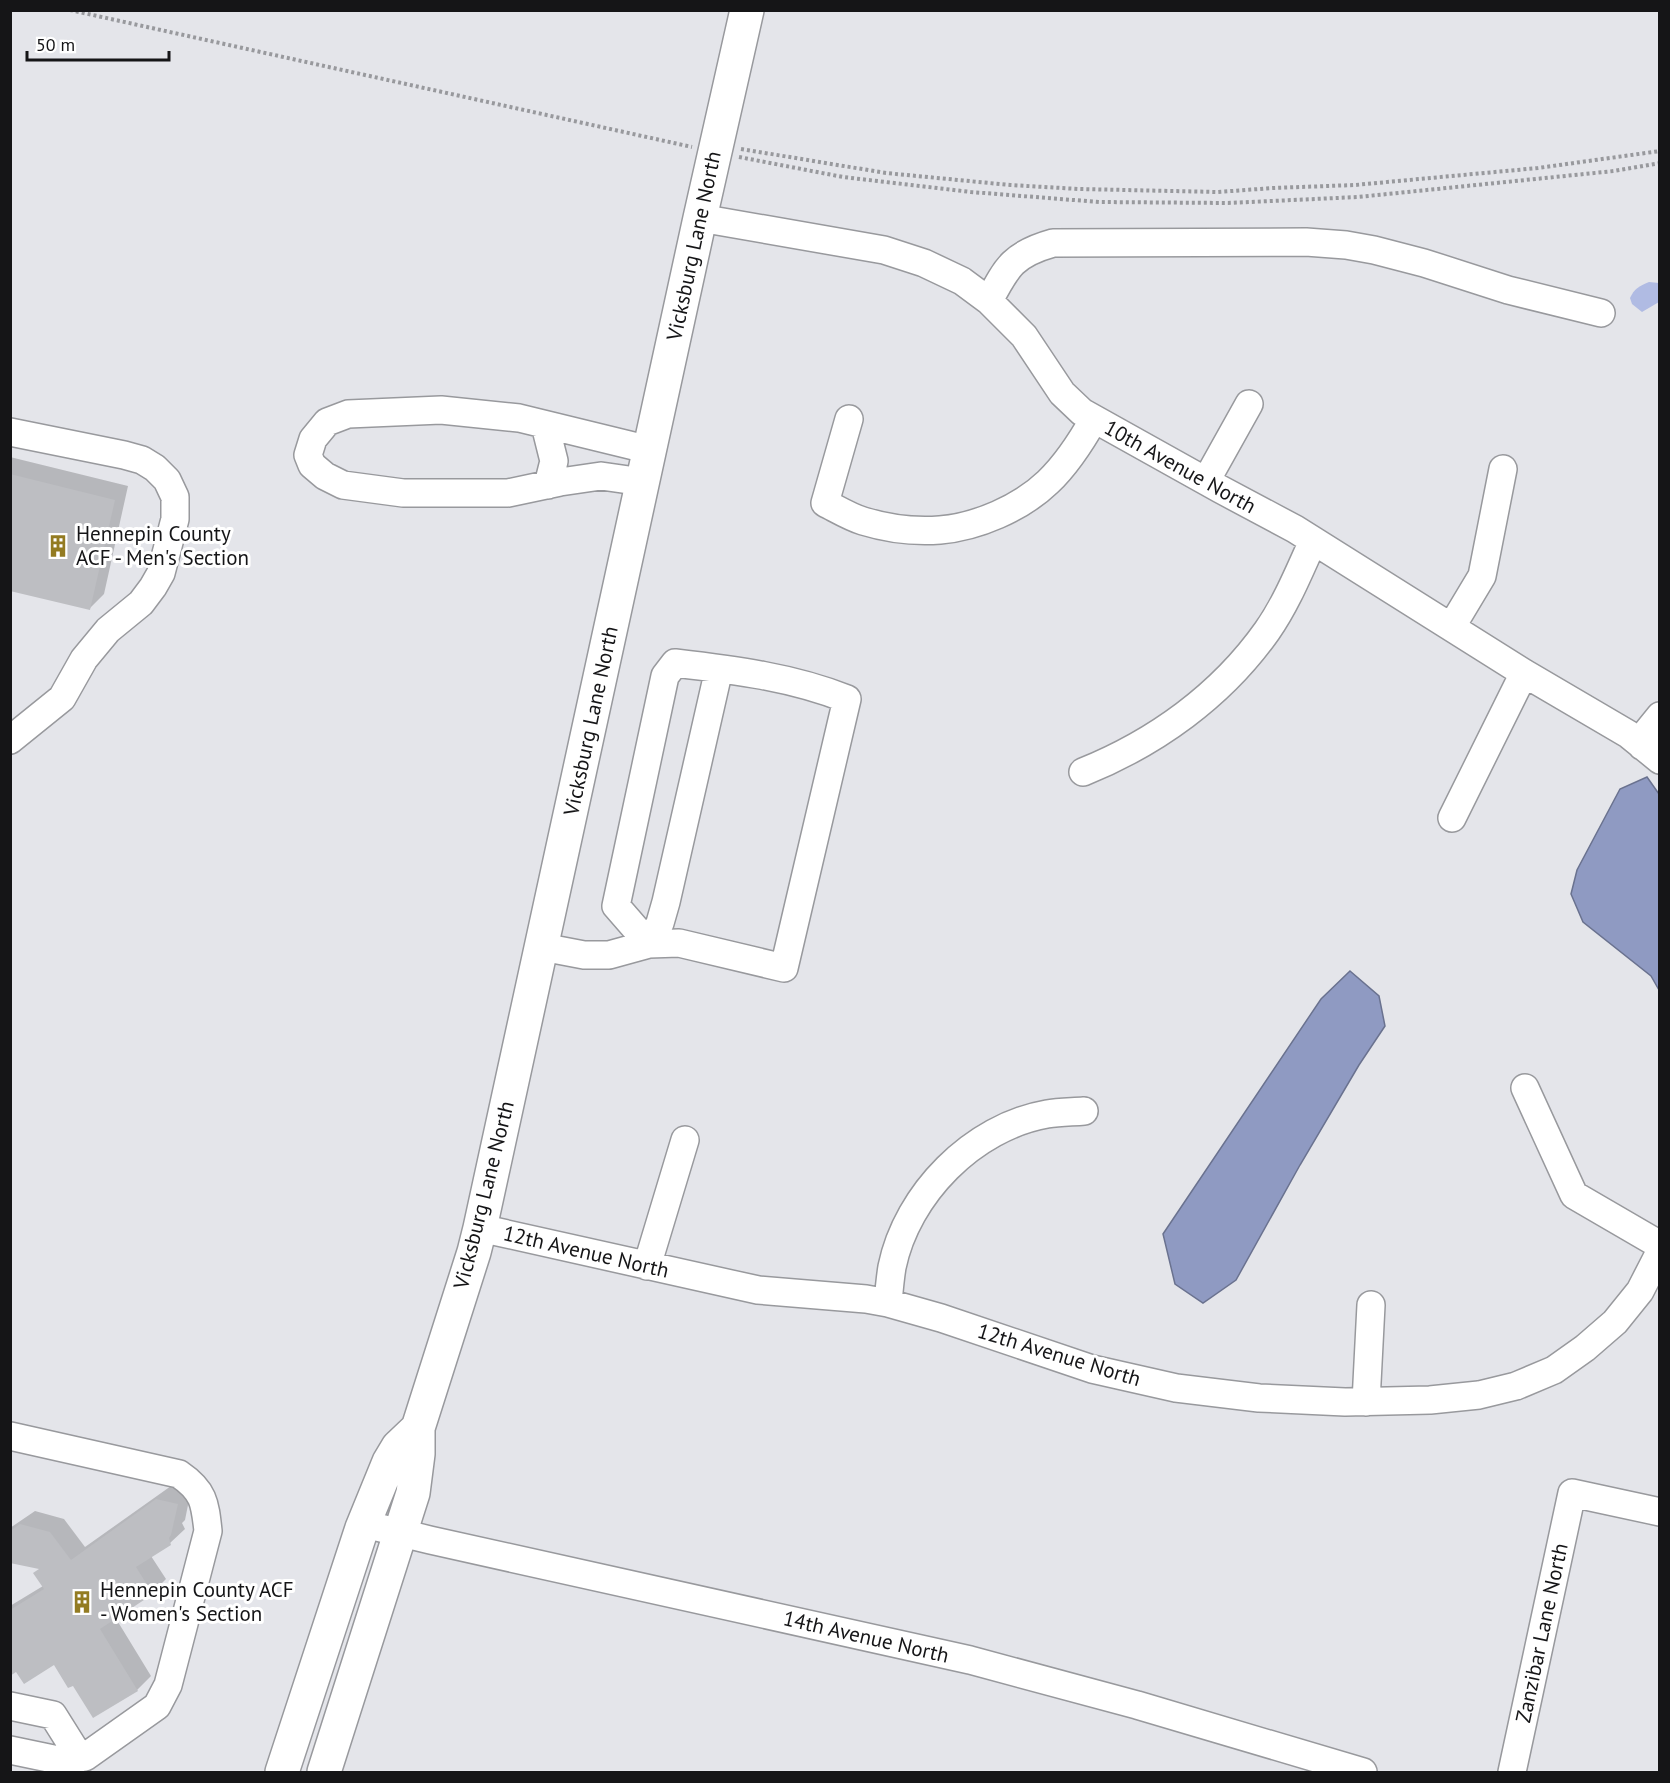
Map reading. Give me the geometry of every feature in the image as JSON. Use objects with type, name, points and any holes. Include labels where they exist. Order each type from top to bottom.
[{"type":"main road","name":"Vicksburg Lane North","points":[[324,1773],[413,1493],[418,1454],[418,1428],[480,1228],[747,10]]},
{"type":"main road","name":"Vicksburg Lane North","points":[[282,1773],[364,1524],[389,1462],[398,1447],[418,1428]]},
{"type":"street","name":"10th Avenue North","points":[[700,218],[884,250],[924,263],[962,281],[989,301],[1024,336],[1062,393],[1082,412],[1294,529],[1524,673],[1628,734],[1651,753]]},
{"type":"street","points":[[989,301],[1003,273],[1014,261],[1032,249],[1053,243],[1306,242],[1374,250],[1424,263],[1508,290],[1601,313]]},
{"type":"street","points":[[1206,481],[1249,404]]},
{"type":"street","points":[[643,482],[601,476],[508,493],[404,494],[344,485],[325,476],[312,465],[308,455],[313,439],[327,422],[348,414],[441,410],[519,418],[650,450]]},
{"type":"street","points":[[849,419],[825,503],[861,520],[900,529],[940,530],[979,522],[1015,506],[1031,495],[1047,483],[1073,454],[1094,420]]},
{"type":"street","points":[[545,425],[554,462],[548,484]]},
{"type":"street","points":[[10,432],[142,460],[155,468],[167,480],[175,497],[176,519],[160,573],[141,603],[108,630],[84,659],[62,698],[10,740]]},
{"type":"street","points":[[1452,626],[1482,576],[1503,469]]},
{"type":"street","points":[[1083,772],[1115,759],[1159,734],[1200,704],[1236,670],[1267,630],[1292,587],[1312,541]]},
{"type":"street","points":[[542,947],[584,955],[609,955],[649,944],[679,944],[784,968],[848,699],[820,688],[759,674],[675,663],[665,676],[616,906],[649,944]]},
{"type":"street","points":[[649,944],[660,923],[666,903],[719,669]]},
{"type":"street","points":[[1452,818],[1524,673]]},
{"type":"street","points":[[1651,753],[1647,732],[1659,716]]},
{"type":"street","points":[[1525,1088],[1574,1195],[1659,1245]]},
{"type":"street","points":[[888,1303],[892,1266],[905,1229],[922,1196],[946,1168],[977,1143],[1010,1125],[1046,1114],[1084,1111]]},
{"type":"street","points":[[647,1266],[685,1140]]},
{"type":"street","name":"12th Avenue North","points":[[480,1228],[758,1290],[888,1303],[941,1318],[1092,1369],[1176,1388],[1259,1398],[1366,1402],[1430,1400],[1479,1395],[1516,1386],[1554,1370],[1586,1348],[1615,1322],[1640,1291],[1659,1252]]},
{"type":"street","points":[[1366,1402],[1371,1305]]},
{"type":"street","points":[[10,1436],[179,1474],[194,1484],[205,1506],[208,1531],[168,1685],[157,1706],[85,1757],[58,1760],[10,1750]]},
{"type":"street","name":"Zanzibar Lane North","points":[[1512,1773],[1572,1493],[1659,1512]]},
{"type":"street","name":"14th Avenue North","points":[[364,1524],[970,1660],[1137,1705],[1363,1773]]},
{"type":"street","points":[[10,1706],[53,1715],[80,1758]]},
{"type":"path","points":[[70,10],[716,152],[855,178],[971,192],[1111,202],[1228,203],[1358,197],[1614,171],[1659,164]]},
{"type":"path","points":[[716,152],[742,148],[886,173],[1010,185],[1218,192],[1355,184],[1526,169],[1659,151]]},
{"type":"shaded area","points":[[1649,282],[1659,283],[1659,302],[1642,312],[1632,304],[1630,298],[1637,288]]},
{"type":"shaded area","points":[[1647,777],[1659,794],[1659,990],[1651,976],[1583,922],[1571,894],[1577,870],[1620,789]]},
{"type":"shaded area","points":[[1350,971],[1379,996],[1385,1026],[1359,1065],[1300,1165],[1236,1280],[1203,1303],[1175,1284],[1163,1234],[1321,999]]},
{"type":"building","name":"Hennepin County ACF - Men's Section","points":[[10,474],[115,500],[90,610],[10,591]]},
{"type":"building","name":"Hennepin County ACF - Women's Section","points":[[156,1499],[178,1504],[169,1538],[171,1545],[136,1567],[153,1594],[100,1629],[138,1691],[93,1718],[73,1686],[68,1688],[54,1665],[24,1684],[16,1672],[10,1676],[10,1610],[44,1589],[33,1573],[39,1569],[10,1563],[10,1531],[20,1524],[50,1532],[71,1560]]},
{"type":"place","name":"Hennepin County ACF - Men's Section","points":[[58,546]]},
{"type":"place","name":"Hennepin County ACF - Women's Section","points":[[82,1602]]}]
